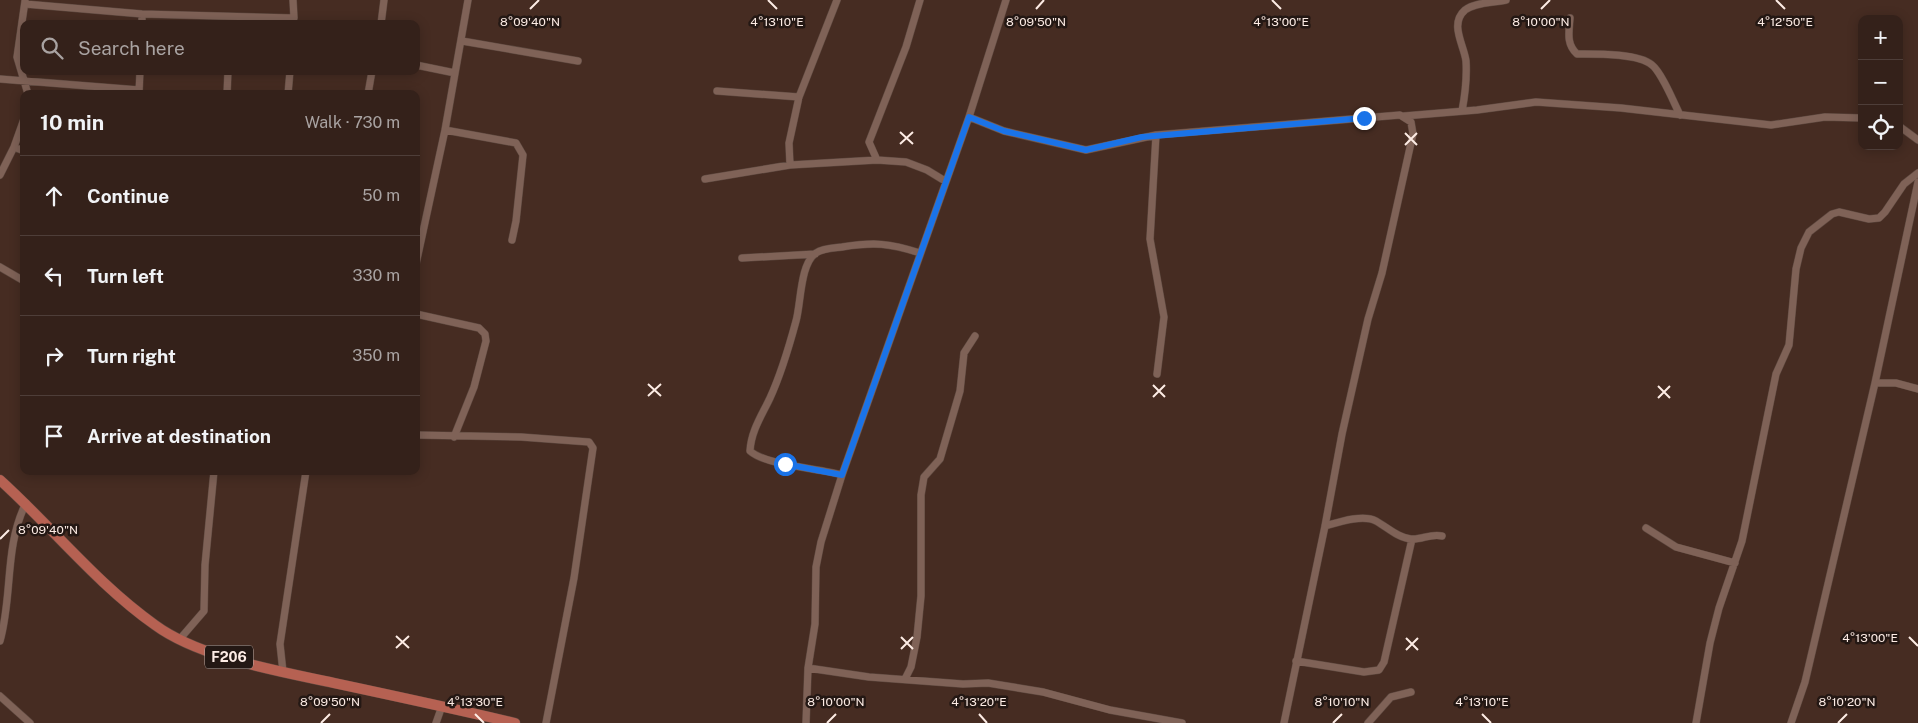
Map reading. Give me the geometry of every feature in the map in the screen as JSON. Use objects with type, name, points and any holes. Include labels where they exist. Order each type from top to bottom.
[{"type":"main road","name":"F206","points":[[0,480],[26,503],[106,585],[155,625],[179,640],[208,651],[283,672],[515,723]]},
{"type":"street","points":[[293,0],[294,20]]},
{"type":"street","points":[[382,20],[384,0]]},
{"type":"street","points":[[420,245],[462,41],[468,0]]},
{"type":"street","points":[[790,165],[790,143],[799,97],[837,0]]},
{"type":"street","points":[[877,160],[869,142],[906,47],[920,0]]},
{"type":"street","points":[[806,723],[808,668],[814,624],[816,566],[824,533],[842,475],[969,117],[1006,0]]},
{"type":"street","points":[[1462,111],[1466,81],[1466,61],[1459,38],[1458,20],[1465,10],[1478,5],[1506,0]]},
{"type":"street","points":[[22,20],[25,2],[218,20]]},
{"type":"street","points":[[142,14],[142,20]]},
{"type":"street","points":[[1570,18],[1568,38],[1571,48],[1577,54],[1607,53],[1648,61],[1654,66],[1668,89],[1680,115]]},
{"type":"street","points":[[20,36],[17,57],[20,66]]},
{"type":"street","points":[[462,41],[578,61]]},
{"type":"street","points":[[420,66],[455,73]]},
{"type":"street","points":[[23,75],[27,90]]},
{"type":"street","points":[[139,90],[140,75]]},
{"type":"street","points":[[227,90],[228,75]]},
{"type":"street","points":[[288,90],[290,75]]},
{"type":"street","points":[[369,90],[371,75]]},
{"type":"street","points":[[0,79],[118,90]]},
{"type":"street","points":[[717,91],[799,97]]},
{"type":"street","points":[[969,117],[1004,131],[1086,150],[1133,138],[1156,135],[1462,111],[1536,102],[1621,108],[1771,125],[1832,116],[1858,118]]},
{"type":"street","points":[[1284,723],[1326,526],[1342,434],[1368,320],[1382,273],[1413,134],[1412,122],[1404,116]]},
{"type":"street","points":[[1903,129],[1918,140]]},
{"type":"street","points":[[0,173],[14,147],[20,130]]},
{"type":"street","points":[[444,130],[516,144],[520,148],[523,155],[516,221],[512,240]]},
{"type":"street","points":[[1156,135],[1150,239],[1164,317],[1157,374]]},
{"type":"street","points":[[14,147],[20,149]]},
{"type":"street","points":[[705,178],[790,165],[877,160],[906,162],[926,170],[945,181]]},
{"type":"street","points":[[1696,723],[1710,643],[1750,507],[1759,449],[1776,374],[1789,345],[1796,269],[1801,248],[1809,232],[1832,214],[1839,212],[1869,219],[1879,218],[1886,212],[1904,184],[1918,173]]},
{"type":"street","points":[[1791,723],[1805,682],[1875,383],[1918,182]]},
{"type":"street","points":[[742,258],[815,254],[826,249],[876,242],[893,244],[920,253]]},
{"type":"street","points":[[815,254],[803,274],[802,290],[792,337],[770,397],[752,437],[750,451],[755,456],[785,464],[842,475]]},
{"type":"street","points":[[0,267],[20,279]]},
{"type":"street","points":[[420,315],[480,328],[485,334],[486,341],[474,387],[454,437]]},
{"type":"street","points":[[905,678],[911,667],[917,637],[921,596],[921,495],[924,477],[940,459],[960,391],[964,353],[974,336]]},
{"type":"street","points":[[1875,383],[1896,383],[1918,389]]},
{"type":"street","points":[[420,435],[521,437],[589,442],[593,448],[574,578],[546,723]]},
{"type":"street","points":[[179,640],[204,611],[214,475]]},
{"type":"street","points":[[283,672],[280,644],[305,475]]},
{"type":"street","points":[[0,641],[10,580],[11,547],[16,523],[26,503]]},
{"type":"street","points":[[1326,526],[1358,519],[1374,520],[1396,534],[1412,539],[1435,534],[1442,536]]},
{"type":"street","points":[[1646,528],[1676,547],[1735,563]]},
{"type":"street","points":[[1296,661],[1364,672],[1379,670],[1384,662],[1412,539]]},
{"type":"street","points":[[808,668],[869,677],[905,678],[963,684],[988,683],[1043,692],[1125,713],[1182,723]]},
{"type":"street","points":[[1368,723],[1390,697],[1411,692]]},
{"type":"street","points":[[0,696],[30,723]]},
{"type":"street","points":[[436,723],[442,706]]},
{"type":"route","points":[[785,464],[842,475],[969,117],[1004,131],[1086,150],[1133,138],[1364,118]]}]
